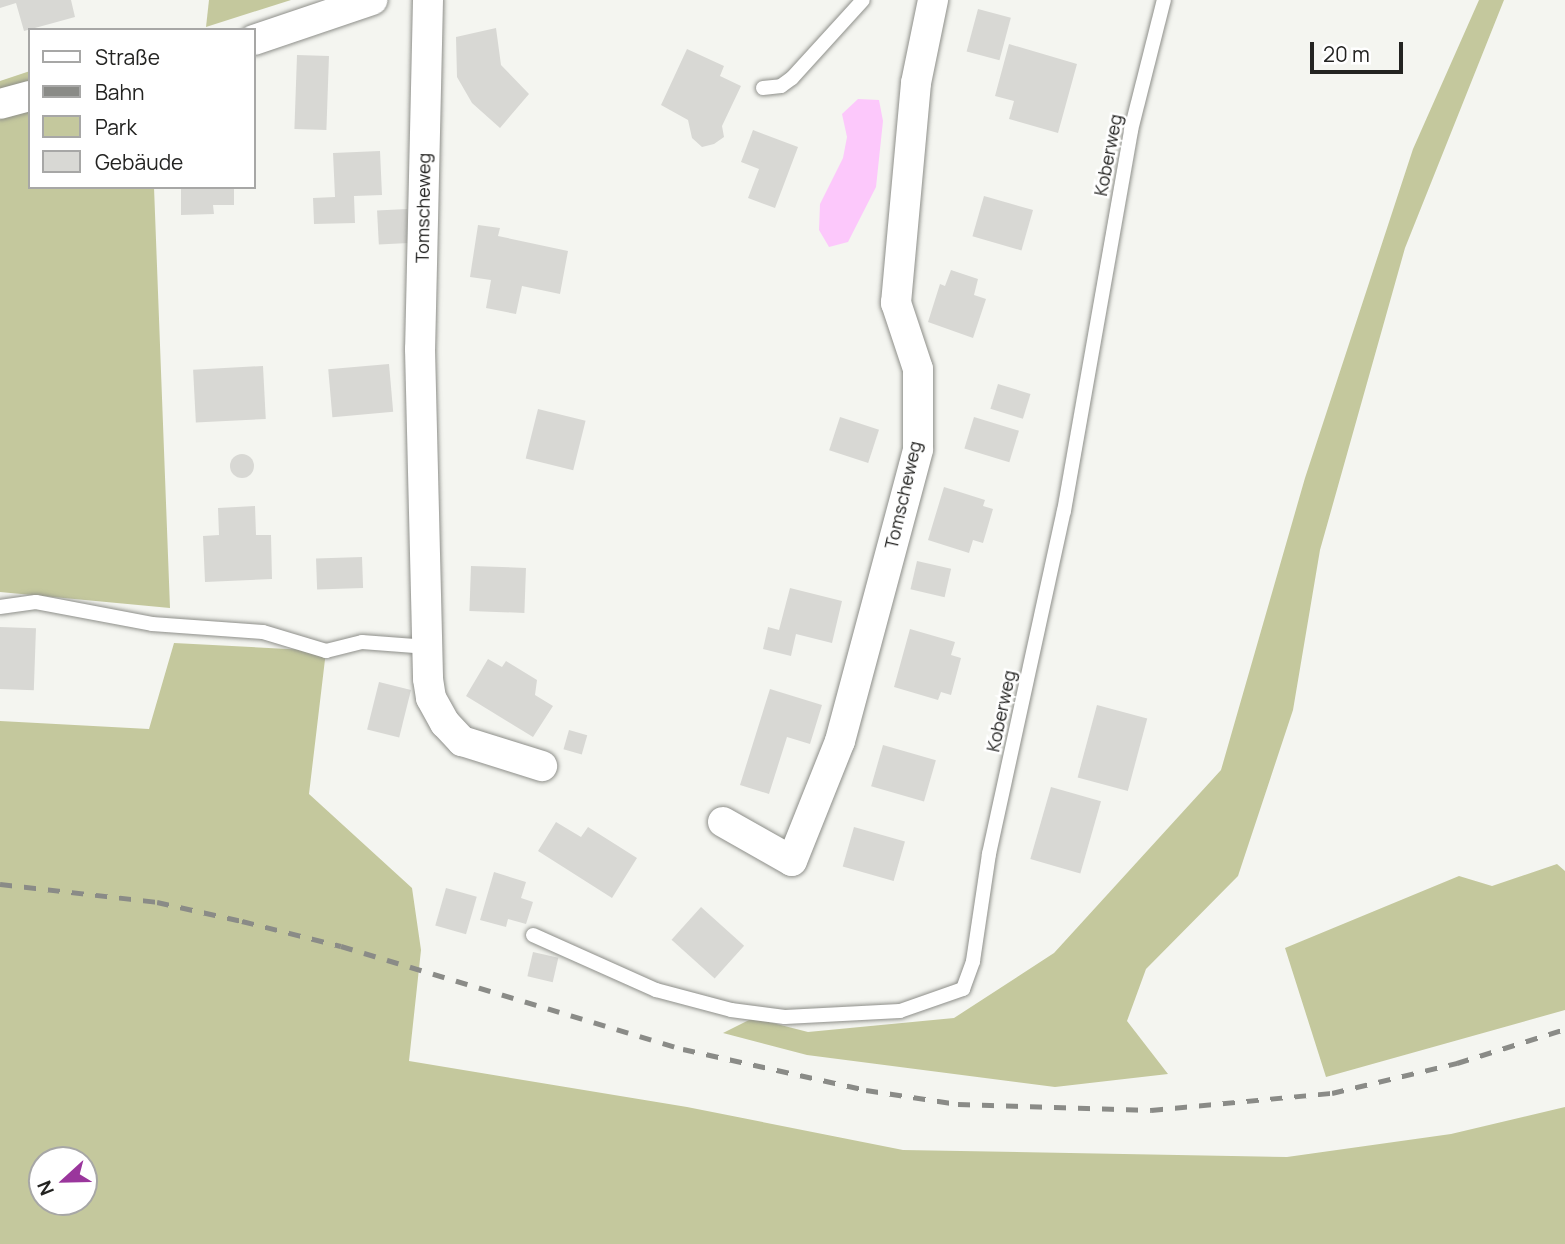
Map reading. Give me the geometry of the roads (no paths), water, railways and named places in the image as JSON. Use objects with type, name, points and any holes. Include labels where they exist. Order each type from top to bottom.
[{"type":"street","points":[[256,39],[372,0]]},
{"type":"street","name":"Tomscheweg","points":[[428,0],[420,349],[431,698],[452,733],[471,746],[542,766]]},
{"type":"street","name":"Tomscheweg","points":[[723,822],[792,861],[840,741],[918,449],[918,369],[896,303],[916,83],[933,0]]},
{"type":"street","points":[[0,104],[28,97]]},
{"type":"lane","points":[[763,88],[780,86],[792,78],[863,0]]},
{"type":"lane","name":"Koberweg","points":[[533,934],[656,990],[732,1010],[785,1017],[900,1011],[963,989],[976,949],[989,854],[1064,511],[1131,130],[1164,0]]},
{"type":"lane","points":[[0,607],[36,602],[152,624],[263,632],[326,651],[362,642],[428,647]]},
{"type":"railway","points":[[0,884],[157,902],[242,921],[341,946],[683,1049],[866,1090],[958,1104],[1151,1110],[1332,1093],[1457,1063],[1565,1029]]}]
